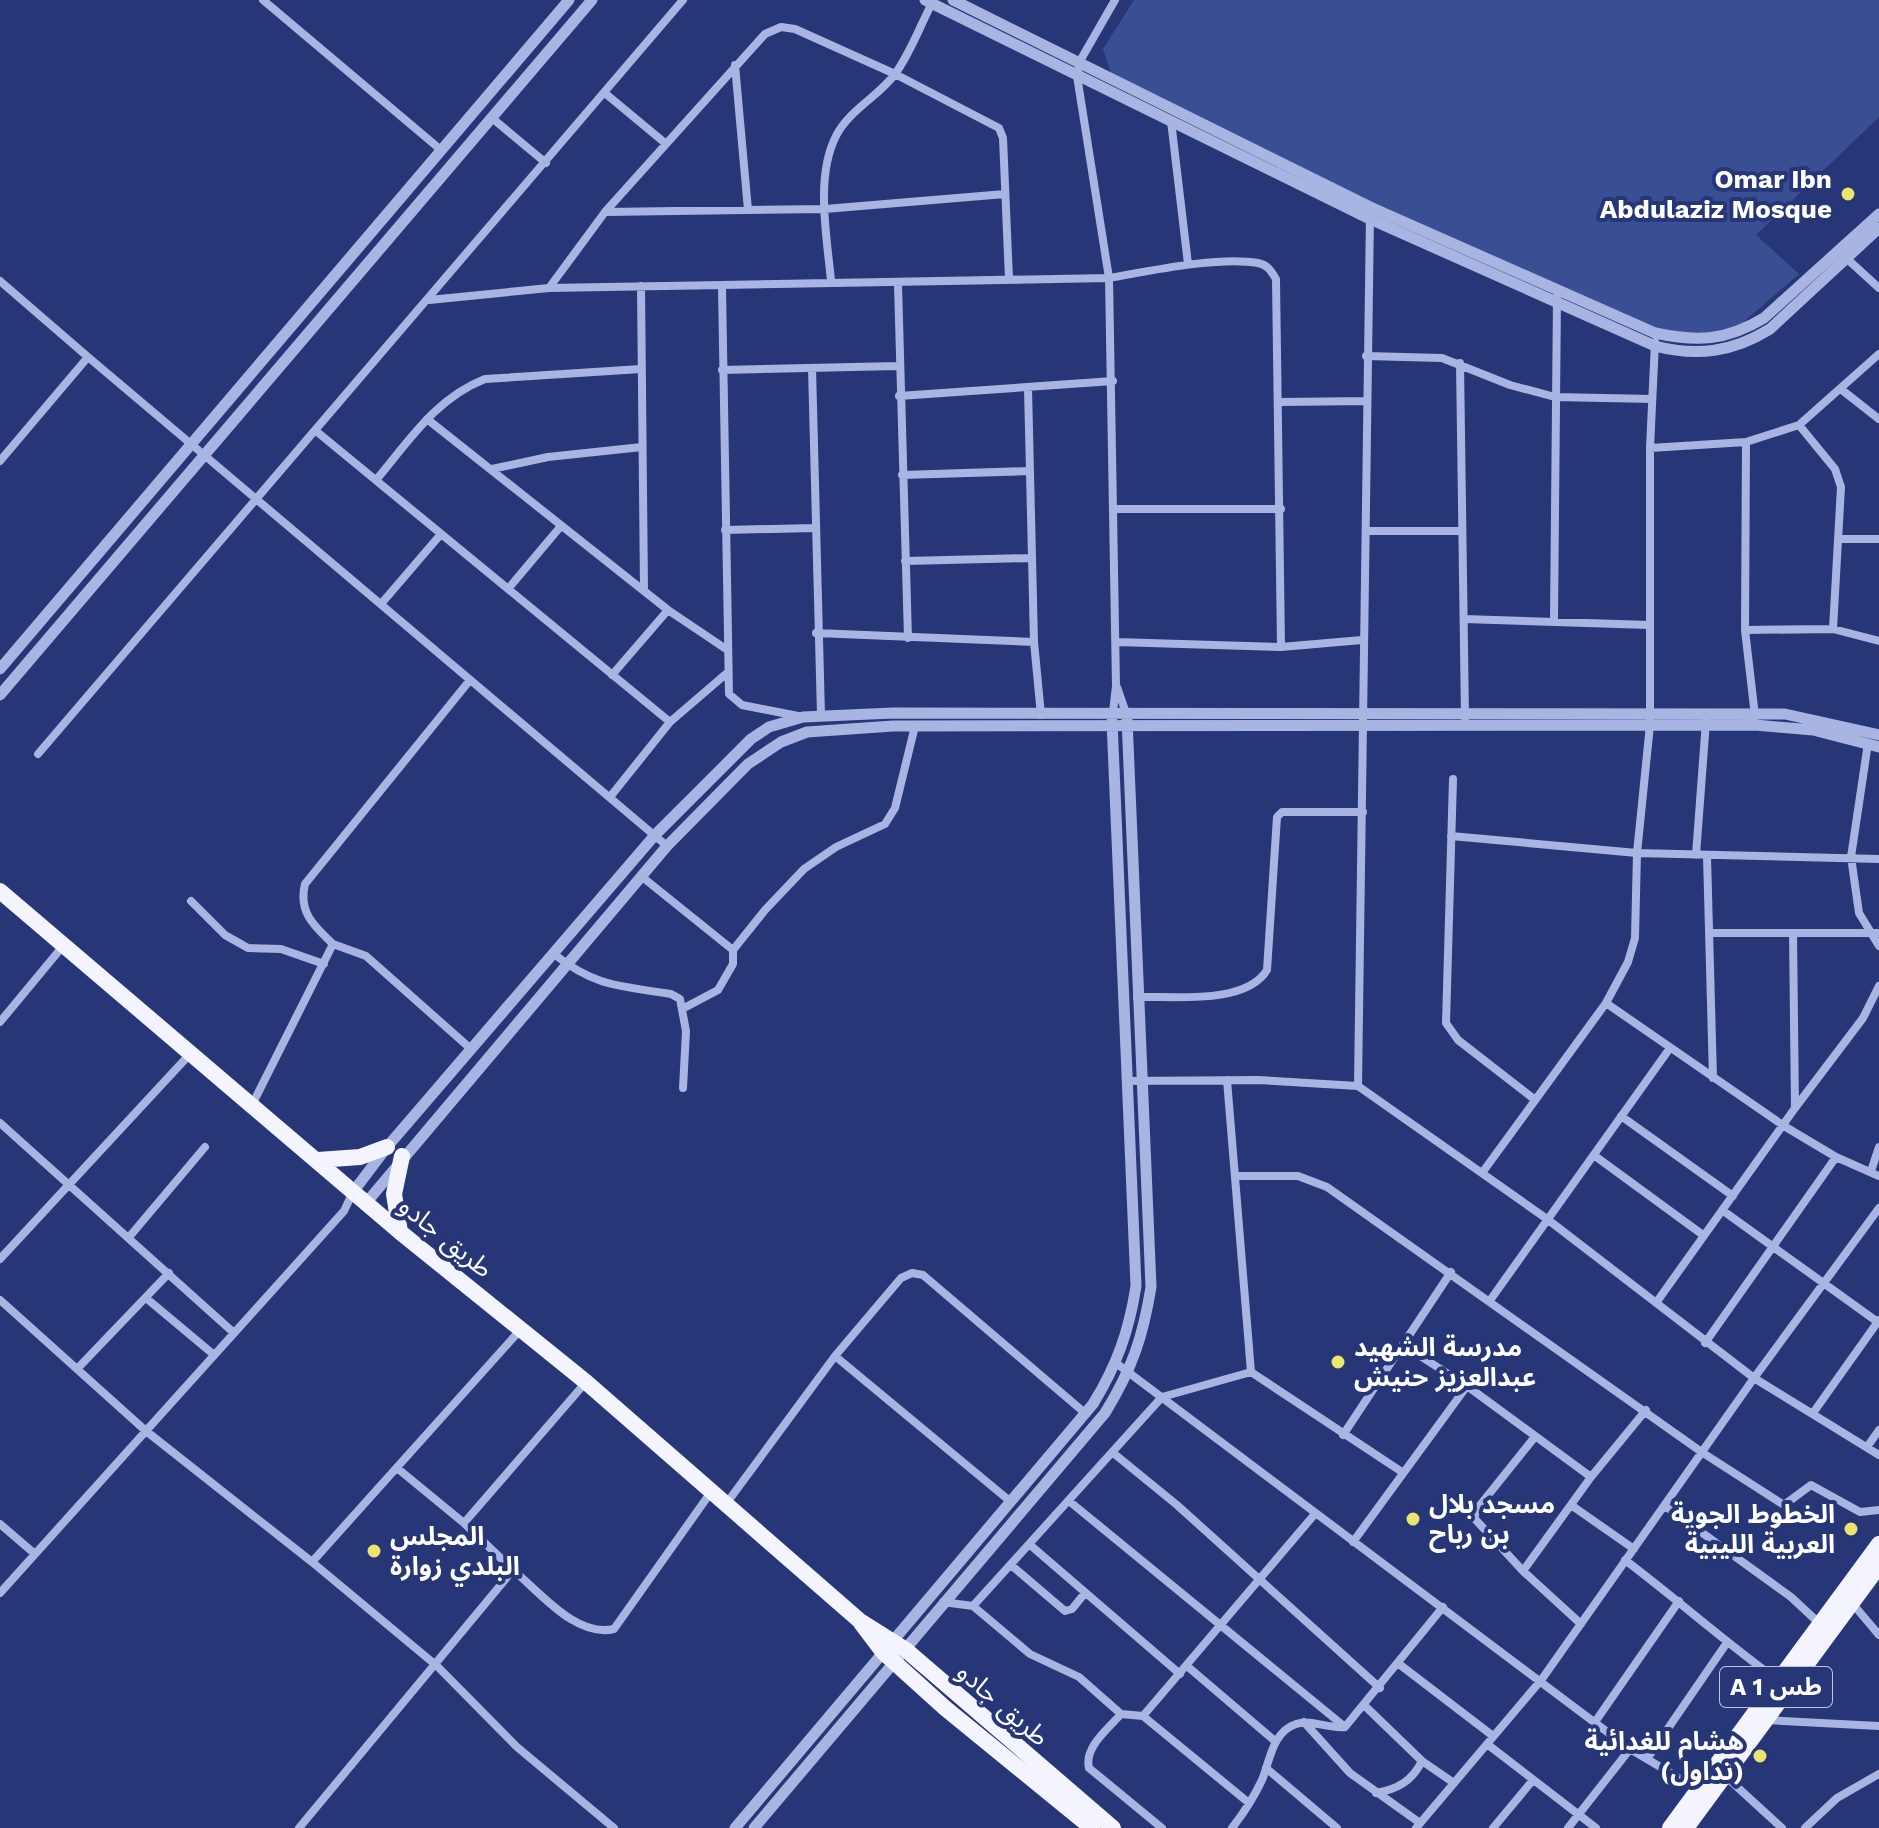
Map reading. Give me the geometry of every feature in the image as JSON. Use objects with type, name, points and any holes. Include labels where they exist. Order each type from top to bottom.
[{"type":"highway","name":"طريق جادو","points":[[0,891],[400,1232],[586,1382],[1092,1828]]},
{"type":"highway","points":[[318,1160],[346,1160],[387,1147]]},
{"type":"highway","points":[[400,1232],[394,1194],[402,1156]]},
{"type":"highway","name":"A 1 طس","points":[[1686,1828],[1703,1793],[1879,1544]]},
{"type":"highway","name":"A 1 طس","points":[[1670,1828],[1724,1775],[1879,1566]]},
{"type":"highway","name":"طريق جادو","points":[[894,1651],[1113,1828]]},
{"type":"street","points":[[263,0],[441,150]]},
{"type":"street","points":[[0,669],[569,0]]},
{"type":"street","points":[[0,695],[592,0]]},
{"type":"street","points":[[38,754],[606,94],[683,0]]},
{"type":"street","points":[[953,0],[1080,61],[1370,213]]},
{"type":"street","points":[[754,1828],[1085,1413],[1116,1363],[1128,1334],[1136,1286],[1112,727],[1116,686],[1116,509],[1109,278],[1077,76],[1080,61],[1115,0]]},
{"type":"street","points":[[831,281],[825,209],[828,157],[836,135],[850,115],[895,74],[928,2],[1171,121],[1557,296],[1655,346],[1702,352],[1749,341],[1770,329],[1879,214]]},
{"type":"street","points":[[549,288],[605,212],[665,143],[765,34],[781,27],[795,29],[895,74],[999,128],[1003,138],[1009,279]]},
{"type":"street","points":[[735,65],[748,210]]},
{"type":"street","points":[[606,94],[665,143]]},
{"type":"street","points":[[492,118],[546,163]]},
{"type":"street","points":[[1171,121],[1188,264]]},
{"type":"street","points":[[605,212],[825,209],[1005,194]]},
{"type":"street","points":[[1358,1086],[1370,213]]},
{"type":"street","points":[[1557,296],[1655,333],[1699,340],[1743,331],[1879,228]]},
{"type":"street","points":[[1842,255],[1879,288]]},
{"type":"street","points":[[429,300],[549,288],[1109,278],[1188,264],[1258,263],[1269,268],[1276,279],[1281,647]]},
{"type":"street","points":[[0,281],[667,846]]},
{"type":"street","points":[[898,284],[908,638]]},
{"type":"street","points":[[641,286],[644,590]]},
{"type":"street","points":[[722,287],[727,673],[733,701],[803,717]]},
{"type":"street","points":[[1554,620],[1557,296]]},
{"type":"street","points":[[1482,1173],[1606,1003],[1628,962],[1635,938],[1637,853],[1650,720],[1650,448],[1655,333]]},
{"type":"street","points":[[1650,448],[1746,442],[1799,425],[1879,354]]},
{"type":"street","points":[[1366,356],[1442,358],[1510,385],[1555,397],[1652,399]]},
{"type":"street","points":[[0,461],[88,357]]},
{"type":"street","points":[[1460,363],[1465,719]]},
{"type":"street","points":[[722,370],[898,366]]},
{"type":"street","points":[[812,368],[816,633],[821,715]]},
{"type":"street","points":[[376,480],[444,400],[485,379],[641,369]]},
{"type":"street","points":[[899,396],[1113,381]]},
{"type":"street","points":[[1028,388],[1034,642],[1041,715]]},
{"type":"street","points":[[1842,390],[1879,419]]},
{"type":"street","points":[[1280,402],[1366,401]]},
{"type":"street","points":[[427,419],[668,610],[726,649]]},
{"type":"street","points":[[1799,425],[1835,469],[1841,487],[1833,629]]},
{"type":"street","points":[[316,431],[670,722]]},
{"type":"street","points":[[1746,442],[1745,630],[1755,719]]},
{"type":"street","points":[[492,469],[548,457],[642,447]]},
{"type":"street","points":[[902,475],[1030,471]]},
{"type":"street","points":[[1116,509],[1281,509]]},
{"type":"street","points":[[508,589],[561,526]]},
{"type":"street","points":[[725,530],[814,528]]},
{"type":"street","points":[[1366,531],[1460,531]]},
{"type":"street","points":[[381,604],[441,534]]},
{"type":"street","points":[[1840,539],[1879,539]]},
{"type":"street","points":[[905,561],[1032,558]]},
{"type":"street","points":[[612,675],[668,610]]},
{"type":"street","points":[[1464,619],[1649,625]]},
{"type":"street","points":[[1745,630],[1833,629],[1879,641]]},
{"type":"street","points":[[816,633],[1034,642]]},
{"type":"street","points":[[1116,642],[1281,647],[1362,640]]},
{"type":"street","points":[[610,797],[670,722],[727,673]]},
{"type":"street","points":[[470,680],[305,884],[304,909],[312,925],[333,944],[366,956],[471,1049]]},
{"type":"street","points":[[735,1828],[894,1651],[943,1602],[1105,1413],[1128,1372],[1142,1338],[1151,1287],[1127,727],[1126,713],[1116,686]]},
{"type":"street","points":[[344,1211],[360,1197],[387,1147],[655,835],[751,739],[769,727],[821,715],[1113,712],[1465,719],[1818,718],[1879,735]]},
{"type":"street","points":[[0,1593],[344,1211],[402,1156],[667,846],[748,764],[781,742],[821,729],[1127,727],[1365,718]]},
{"type":"street","points":[[1755,719],[1873,745],[1851,857],[1856,902],[1875,932],[1879,946]]},
{"type":"street","points":[[1696,855],[1706,720]]},
{"type":"street","points":[[684,1008],[718,990],[733,964],[733,950],[804,869],[836,847],[885,824],[895,808],[915,726]]},
{"type":"street","points":[[1453,779],[1446,1023],[1458,1040],[1534,1099]]},
{"type":"street","points":[[1137,997],[1218,995],[1253,986],[1267,970],[1277,817],[1282,812],[1363,812]]},
{"type":"street","points":[[1451,836],[1637,853],[1879,859]]},
{"type":"street","points":[[1707,856],[1712,933],[1713,1078]]},
{"type":"street","points":[[641,876],[733,950]]},
{"type":"street","points":[[191,901],[225,935],[248,948],[281,949],[324,964]]},
{"type":"street","points":[[1712,933],[1875,932]]},
{"type":"street","points":[[1793,933],[1795,1108]]},
{"type":"street","points":[[252,1106],[333,944]]},
{"type":"street","points":[[0,1022],[64,945]]},
{"type":"street","points":[[554,954],[583,977],[603,984],[671,994],[684,1008],[683,1088]]},
{"type":"street","points":[[1656,1303],[1863,1018],[1879,986]]},
{"type":"street","points":[[1606,1003],[1784,1126],[1836,1157],[1875,1174],[1879,1147]]},
{"type":"street","points":[[1491,1299],[1670,1048]]},
{"type":"street","points":[[0,1259],[190,1053]]},
{"type":"street","points":[[1126,1081],[1227,1080],[1358,1086],[1547,1219],[1754,1378],[1879,1455]]},
{"type":"street","points":[[1227,1080],[1251,1372]]},
{"type":"street","points":[[1621,1116],[1733,1196]]},
{"type":"street","points":[[0,1123],[70,1182],[234,1333]]},
{"type":"street","points":[[130,1236],[205,1147]]},
{"type":"street","points":[[1595,1156],[1703,1235]]},
{"type":"street","points":[[1705,1343],[1836,1157]]},
{"type":"street","points":[[1235,1176],[1298,1176],[1312,1179],[1491,1299],[1703,1453],[1784,1505],[1791,1503],[1801,1489],[1811,1485],[1860,1512],[1879,1510]]},
{"type":"street","points":[[1304,1722],[1350,1773],[1418,1826],[1542,1679],[1754,1378],[1879,1208]]},
{"type":"street","points":[[1722,1210],[1878,1321],[1813,1413]]},
{"type":"street","points":[[1343,1435],[1451,1272]]},
{"type":"street","points":[[77,1369],[169,1273]]},
{"type":"street","points":[[726,1504],[835,1356],[901,1278],[912,1273],[923,1275],[1085,1413]]},
{"type":"street","points":[[146,1298],[213,1354]]},
{"type":"street","points":[[0,1300],[146,1431],[437,1666],[517,1747],[614,1828]]},
{"type":"street","points":[[312,1562],[522,1328]]},
{"type":"street","points":[[1403,1345],[1467,1386],[1591,1477]]},
{"type":"street","points":[[835,1356],[1011,1502]]},
{"type":"street","points":[[1116,1363],[1314,1515],[1542,1679],[1630,1749],[1703,1793]]},
{"type":"street","points":[[973,1606],[1162,1397],[1251,1372]]},
{"type":"street","points":[[1251,1372],[1402,1472]]},
{"type":"street","points":[[464,1523],[586,1382]]},
{"type":"street","points":[[1353,1542],[1467,1386]]},
{"type":"street","points":[[1523,1571],[1591,1477],[1646,1410]]},
{"type":"street","points":[[1867,1447],[1879,1430]]},
{"type":"street","points":[[1534,1438],[1477,1509],[1474,1518],[1523,1571],[1581,1624]]},
{"type":"street","points":[[1112,1452],[1177,1505],[1380,1688]]},
{"type":"street","points":[[397,1468],[580,1625],[600,1632],[614,1629],[711,1492]]},
{"type":"street","points":[[1069,1501],[1345,1727]]},
{"type":"street","points":[[1571,1505],[1634,1549]]},
{"type":"street","points":[[1665,1506],[1791,1597],[1820,1624]]},
{"type":"street","points":[[1143,1716],[1314,1515]]},
{"type":"street","points":[[0,1524],[35,1554]]},
{"type":"street","points":[[1029,1544],[1085,1593],[1276,1742]]},
{"type":"street","points":[[1625,1560],[1679,1601],[1726,1644],[1780,1682]]},
{"type":"street","points":[[1011,1565],[1065,1611],[1072,1609],[1085,1593]]},
{"type":"street","points":[[299,1828],[437,1666],[513,1570]]},
{"type":"street","points":[[1595,1722],[1679,1601]]},
{"type":"street","points":[[943,1602],[973,1606],[1030,1654],[1079,1677],[1121,1714],[1143,1716],[1249,1803]]},
{"type":"street","points":[[1852,1603],[1879,1635]]},
{"type":"street","points":[[1238,1826],[1276,1742],[1293,1724],[1304,1722],[1331,1729],[1345,1727],[1380,1688],[1443,1607]]},
{"type":"street","points":[[1647,1759],[1726,1644]]},
{"type":"street","points":[[1399,1664],[1533,1780],[1596,1828]]},
{"type":"street","points":[[1365,1706],[1422,1761],[1454,1783]]},
{"type":"street","points":[[1121,1714],[1092,1747],[1087,1760],[1089,1768],[1162,1828]]},
{"type":"street","points":[[1766,1720],[1879,1726]]},
{"type":"street","points":[[1568,1828],[1630,1749]]},
{"type":"street","points":[[1375,1793],[1394,1790],[1414,1776],[1422,1761]]},
{"type":"street","points":[[1266,1768],[1337,1828]]},
{"type":"street","points":[[1805,1828],[1837,1798],[1879,1774]]},
{"type":"street","points":[[1724,1775],[1779,1827]]},
{"type":"street","points":[[1493,1828],[1533,1780]]},
{"type":"shaded area","points":[[1134,0],[1879,0],[1879,117],[1756,235],[1799,274],[1739,326],[1716,334],[1664,334],[1383,209],[1112,77],[1103,49]]},
{"type":"place","name":"Omar Ibn Abdulaziz Mosque","points":[[1848,194]]},
{"type":"place","name":"مدرسة الشهيد عبدالعزيز حنيش","points":[[1338,1362]]},
{"type":"place","name":"مسجد بلال بن رباح","points":[[1413,1519]]},
{"type":"place","name":"الخطوط الجوية العربية الليبية","points":[[1851,1529]]},
{"type":"place","name":"المجلس البلدي زوارة","points":[[374,1551]]},
{"type":"place","name":"هشام للغدائية (تداول)","points":[[1760,1756]]}]
